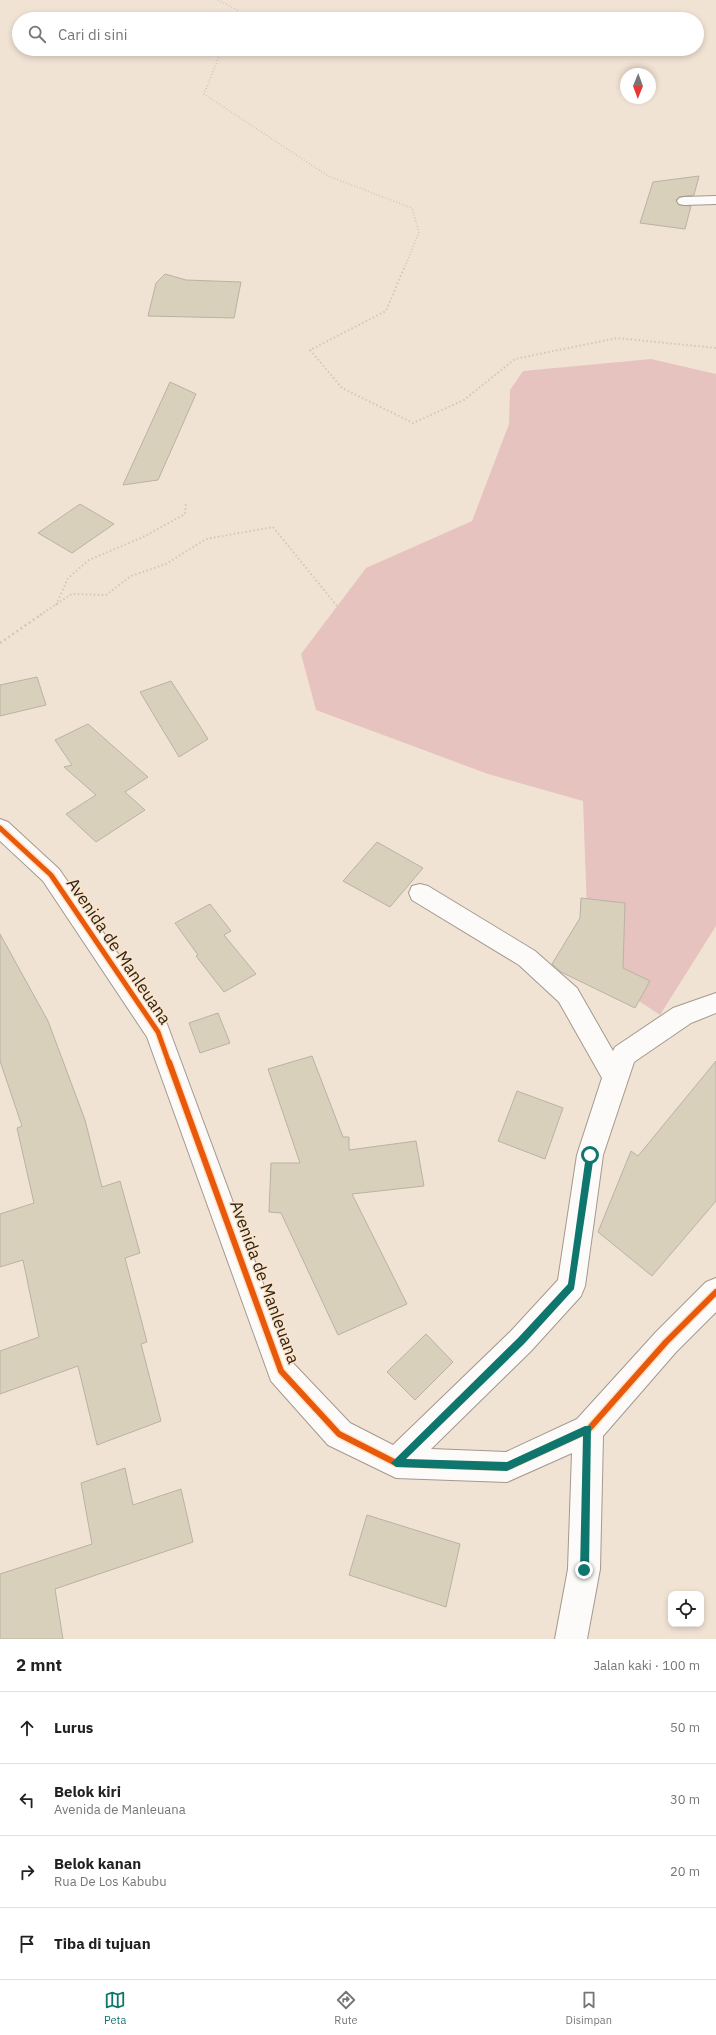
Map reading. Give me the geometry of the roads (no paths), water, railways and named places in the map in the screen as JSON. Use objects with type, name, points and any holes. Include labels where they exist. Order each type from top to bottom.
[{"type":"street","points":[[684,201],[716,200]]},
{"type":"street","name":"Avenida de Manleuana","points":[[0,828],[51,875],[158,1032],[281,1371],[339,1434],[396,1463],[507,1467],[588,1430],[666,1342],[716,1292]]},
{"type":"street","points":[[420,893],[527,958],[568,995],[615,1077]]},
{"type":"street","points":[[396,1463],[521,1341],[571,1286],[590,1155],[615,1077],[624,1055],[682,1015],[716,1004]]},
{"type":"street","points":[[570,1639],[584,1570],[588,1430]]}]
